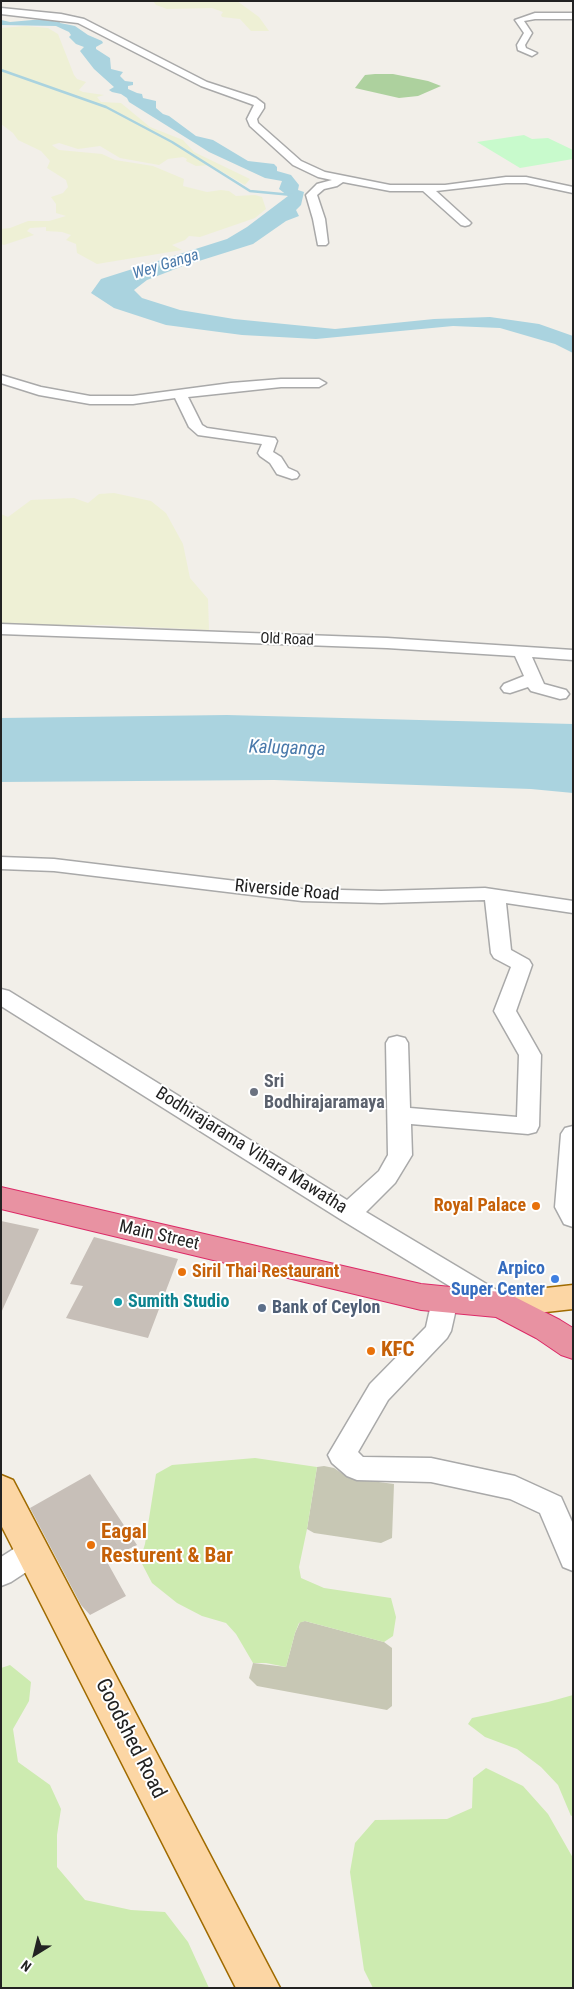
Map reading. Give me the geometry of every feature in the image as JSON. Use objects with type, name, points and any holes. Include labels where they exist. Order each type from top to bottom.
[{"type":"highway","name":"Main Street","points":[[1,1198],[378,1288],[421,1297],[501,1305],[548,1329],[573,1346]]},
{"type":"main road","points":[[501,1305],[573,1297]]},
{"type":"main road","name":"Goodshed Road","points":[[1,1490],[259,1988]]},
{"type":"street","points":[[1,11],[72,18],[204,84],[253,100],[259,104],[259,108],[252,119],[254,124],[290,157],[308,170],[341,179],[390,188],[427,189],[526,180],[573,190]]},
{"type":"street","points":[[532,53],[522,50],[521,45],[528,33],[519,20],[535,16],[573,16]]},
{"type":"street","points":[[322,243],[319,219],[311,195],[314,190],[321,186],[332,184],[341,179]]},
{"type":"street","points":[[427,189],[465,223]]},
{"type":"street","points":[[1,379],[39,391],[90,400],[132,400],[272,383],[319,383]]},
{"type":"street","points":[[180,394],[196,427],[203,432],[270,441],[265,453],[276,460],[282,470],[292,475]]},
{"type":"street","name":"Old Road","points":[[1,629],[377,643],[573,656]]},
{"type":"street","points":[[521,652],[537,687],[560,694]]},
{"type":"street","points":[[510,688],[532,679]]},
{"type":"street","name":"Riverside Road","points":[[1,864],[54,865],[302,895],[381,897],[485,894],[573,906]]},
{"type":"street","points":[[400,1115],[528,1126],[530,1055],[505,1010],[522,966],[501,953],[495,896]]},
{"type":"street","name":"Bodhirajarama Vihara Mawatha","points":[[1,996],[349,1213],[501,1305]]},
{"type":"street","points":[[349,1213],[388,1178],[400,1155],[397,1043]]},
{"type":"street","points":[[573,1134],[567,1207],[573,1218]]},
{"type":"street","points":[[445,1300],[438,1331],[379,1392],[342,1456],[357,1468],[430,1470],[515,1488],[551,1506],[573,1558]]},
{"type":"street","points":[[1,1573],[33,1552]]},
{"type":"shaded area","points":[[153,1],[237,1],[259,17],[269,31],[251,31],[240,19],[222,17],[223,12],[212,8],[167,9],[156,5]]},
{"type":"shaded area","points":[[26,26],[48,28],[58,34],[74,75],[77,79],[86,82],[79,90],[104,95],[97,97],[101,102],[121,103],[150,127],[183,140],[194,152],[250,179],[245,185],[210,165],[196,166],[186,161],[187,159],[183,157],[168,159],[159,165],[120,158],[100,146],[78,149],[59,143],[53,146],[59,150],[102,154],[115,160],[153,166],[184,179],[183,186],[207,192],[221,190],[229,191],[236,196],[255,195],[262,197],[266,209],[255,218],[200,237],[189,236],[185,240],[172,245],[182,250],[97,264],[77,253],[76,244],[66,240],[71,235],[62,232],[46,231],[46,227],[30,228],[27,231],[34,235],[4,245],[1,244],[1,229],[10,228],[28,221],[49,221],[66,216],[56,213],[56,204],[51,197],[63,193],[68,187],[66,180],[47,168],[50,161],[41,151],[18,140],[13,133],[1,124],[1,28]]},
{"type":"shaded area","points":[[114,493],[151,501],[166,513],[183,544],[190,578],[208,599],[209,630],[104,625],[1,625],[1,514],[8,517],[31,500],[74,498],[88,503],[99,494]]},
{"type":"shaded area","points":[[317,1467],[334,1468],[349,1478],[394,1484],[392,1538],[381,1543],[314,1533],[307,1529]]},
{"type":"shaded area","points":[[305,1621],[384,1642],[392,1648],[392,1706],[387,1710],[257,1686],[249,1678],[253,1663],[286,1667],[295,1633],[300,1622]]},
{"type":"green space","points":[[393,74],[428,81],[441,86],[418,96],[399,98],[355,88],[365,75]]},
{"type":"green space","points":[[524,135],[532,139],[548,138],[573,150],[573,159],[520,168],[477,142]]},
{"type":"green space","points":[[255,1458],[317,1467],[299,1567],[301,1578],[324,1588],[391,1598],[396,1617],[393,1636],[384,1642],[305,1621],[299,1623],[286,1667],[266,1663],[253,1663],[236,1634],[226,1623],[202,1616],[177,1603],[152,1583],[140,1560],[145,1544],[156,1474],[172,1465]]},
{"type":"green space","points":[[10,1665],[31,1682],[29,1701],[13,1729],[18,1762],[50,1785],[61,1809],[57,1835],[57,1867],[85,1900],[131,1910],[165,1912],[188,1942],[209,1988],[1,1988],[1,1668]]},
{"type":"green space","points":[[573,1695],[573,1815],[571,1816],[558,1785],[541,1767],[517,1749],[485,1737],[468,1724],[472,1718]]},
{"type":"green space","points":[[486,1768],[523,1786],[548,1814],[573,1858],[573,1988],[373,1988],[364,1970],[350,1872],[355,1843],[375,1820],[447,1819],[472,1808],[473,1778]]},
{"type":"water","name":"Wey Ganga","points":[[59,19],[60,23],[75,26],[88,35],[102,41],[103,43],[96,47],[96,49],[110,58],[111,69],[123,72],[120,76],[125,81],[133,82],[133,85],[128,86],[128,89],[142,94],[143,98],[156,101],[156,108],[196,136],[213,140],[248,161],[274,164],[277,167],[277,171],[291,175],[299,185],[298,190],[304,192],[301,205],[296,210],[299,216],[286,221],[253,244],[183,266],[147,280],[134,290],[142,298],[180,310],[234,319],[335,329],[434,319],[490,317],[539,324],[573,336],[573,353],[555,344],[500,328],[453,326],[316,339],[242,335],[166,325],[114,308],[91,293],[101,279],[227,239],[247,227],[288,196],[279,189],[282,181],[265,178],[209,152],[129,102],[121,94],[109,90],[114,87],[94,69],[80,51],[84,47],[76,44],[69,37],[71,35],[69,32],[56,26],[1,25],[1,20],[10,22]]},
{"type":"water","name":"Kaluganga","points":[[227,715],[573,724],[573,793],[531,789],[274,780],[1,782],[1,718]]},
{"type":"building","points":[[1,1221],[39,1229],[1,1313]]},
{"type":"building","name":"Sumith Studio","points":[[94,1237],[178,1259],[148,1338],[66,1318],[83,1286],[70,1284]]},
{"type":"building","name":"Eagal Resturent & Bar","points":[[90,1474],[137,1545],[106,1560],[126,1596],[90,1615],[81,1605],[30,1508]]},
{"type":"waterway","points":[[1,70],[106,107],[172,142],[250,191],[292,195]]},
{"type":"place","name":"Sri Bodhirajaramaya","points":[[254,1092]]},
{"type":"place","name":"Royal Palace","points":[[536,1206]]},
{"type":"place","name":"Siril Thai Restaurant","points":[[182,1272]]},
{"type":"place","name":"Arpico Super Center","points":[[555,1279]]},
{"type":"place","name":"Sumith Studio","points":[[118,1302]]},
{"type":"place","name":"Bank of Ceylon","points":[[262,1308]]},
{"type":"place","name":"KFC","points":[[371,1351]]},
{"type":"place","name":"Eagal Resturent & Bar","points":[[91,1545]]}]
